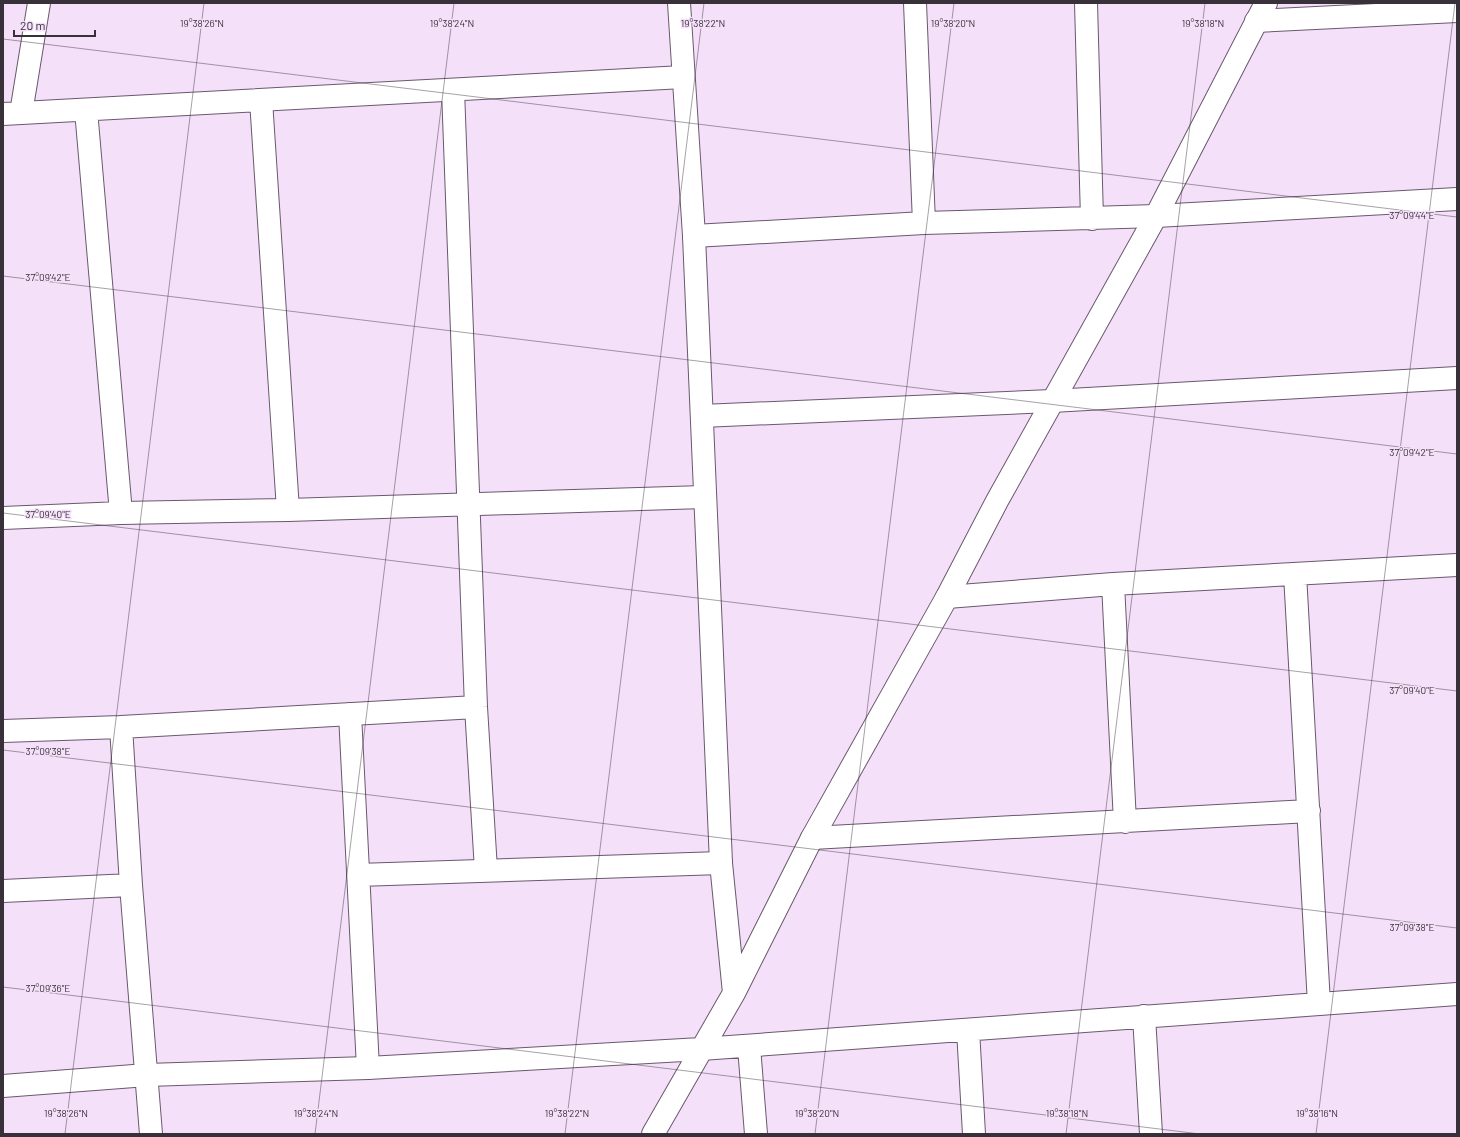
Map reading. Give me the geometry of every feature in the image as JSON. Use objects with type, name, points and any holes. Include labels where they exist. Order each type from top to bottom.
[{"type":"street","points":[[39,3],[12,114],[683,77]]},
{"type":"street","points":[[679,3],[694,236],[704,497],[721,863],[734,993]]},
{"type":"street","points":[[916,3],[924,223]]},
{"type":"street","points":[[1086,3],[1092,218]]},
{"type":"street","points":[[653,1134],[734,993],[812,838],[947,597],[997,501],[1156,216],[1261,12],[1457,11]]},
{"type":"street","points":[[453,90],[476,707],[486,870]]},
{"type":"street","points":[[261,100],[288,510]]},
{"type":"street","points":[[86,110],[121,513]]},
{"type":"street","points":[[694,236],[924,223],[1156,216],[1457,199]]},
{"type":"street","points":[[702,416],[1052,401],[1457,378]]},
{"type":"street","points":[[3,518],[121,513],[288,510],[704,497]]},
{"type":"street","points":[[947,597],[1113,584],[1457,565]]},
{"type":"street","points":[[1295,574],[1319,1004]]},
{"type":"street","points":[[1113,584],[1125,822]]},
{"type":"street","points":[[3,731],[121,727],[476,707]]},
{"type":"street","points":[[350,714],[368,1068]]},
{"type":"street","points":[[121,727],[131,884],[151,1134]]},
{"type":"street","points":[[812,838],[1309,812]]},
{"type":"street","points":[[358,875],[721,863]]},
{"type":"street","points":[[3,891],[131,884]]},
{"type":"street","points":[[3,1086],[147,1075],[368,1068],[749,1047],[1144,1016],[1457,994]]},
{"type":"street","points":[[1144,1016],[1151,1134]]},
{"type":"street","points":[[968,1030],[974,1134]]},
{"type":"street","points":[[749,1047],[756,1134]]}]
